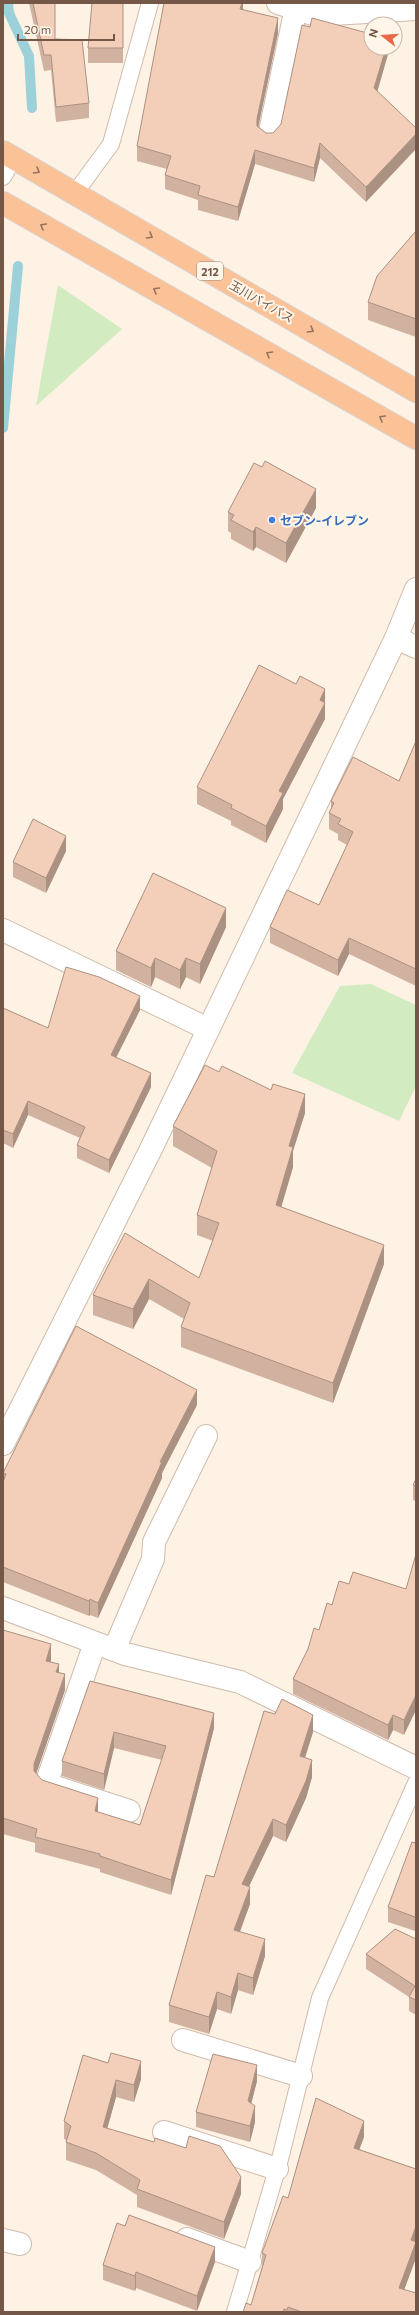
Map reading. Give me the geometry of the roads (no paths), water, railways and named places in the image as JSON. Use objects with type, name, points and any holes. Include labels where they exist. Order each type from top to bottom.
[{"type":"highway","name":"玉川バイパス","points":[[7,162],[75,193],[416,391]]},
{"type":"highway","points":[[3,203],[416,438]]},
{"type":"street","points":[[269,136],[287,6],[316,15],[416,9]]},
{"type":"street","points":[[3,1444],[150,1151],[396,638],[416,589]]},
{"type":"street","points":[[396,638],[416,647]]},
{"type":"street","points":[[3,930],[208,1029]]},
{"type":"street","points":[[129,1810],[46,1784],[104,1647],[153,1559],[154,1542],[206,1436]]},
{"type":"street","points":[[3,1608],[104,1647],[240,1682],[416,1768]]},
{"type":"street","points":[[182,2040],[301,2076]]},
{"type":"street","points":[[164,2132],[277,2169]]},
{"type":"street","points":[[169,2232],[250,2262]]},
{"type":"lane","points":[[75,193],[111,144],[150,3]]},
{"type":"lane","points":[[235,2312],[277,2169],[320,1998],[416,1783]]},
{"type":"waterway","points":[[8,3],[9,13],[29,56],[32,108]]},
{"type":"waterway","points":[[3,428],[18,266]]},
{"type":"place","name":"セブン-イレブン","points":[[272,520]]}]
